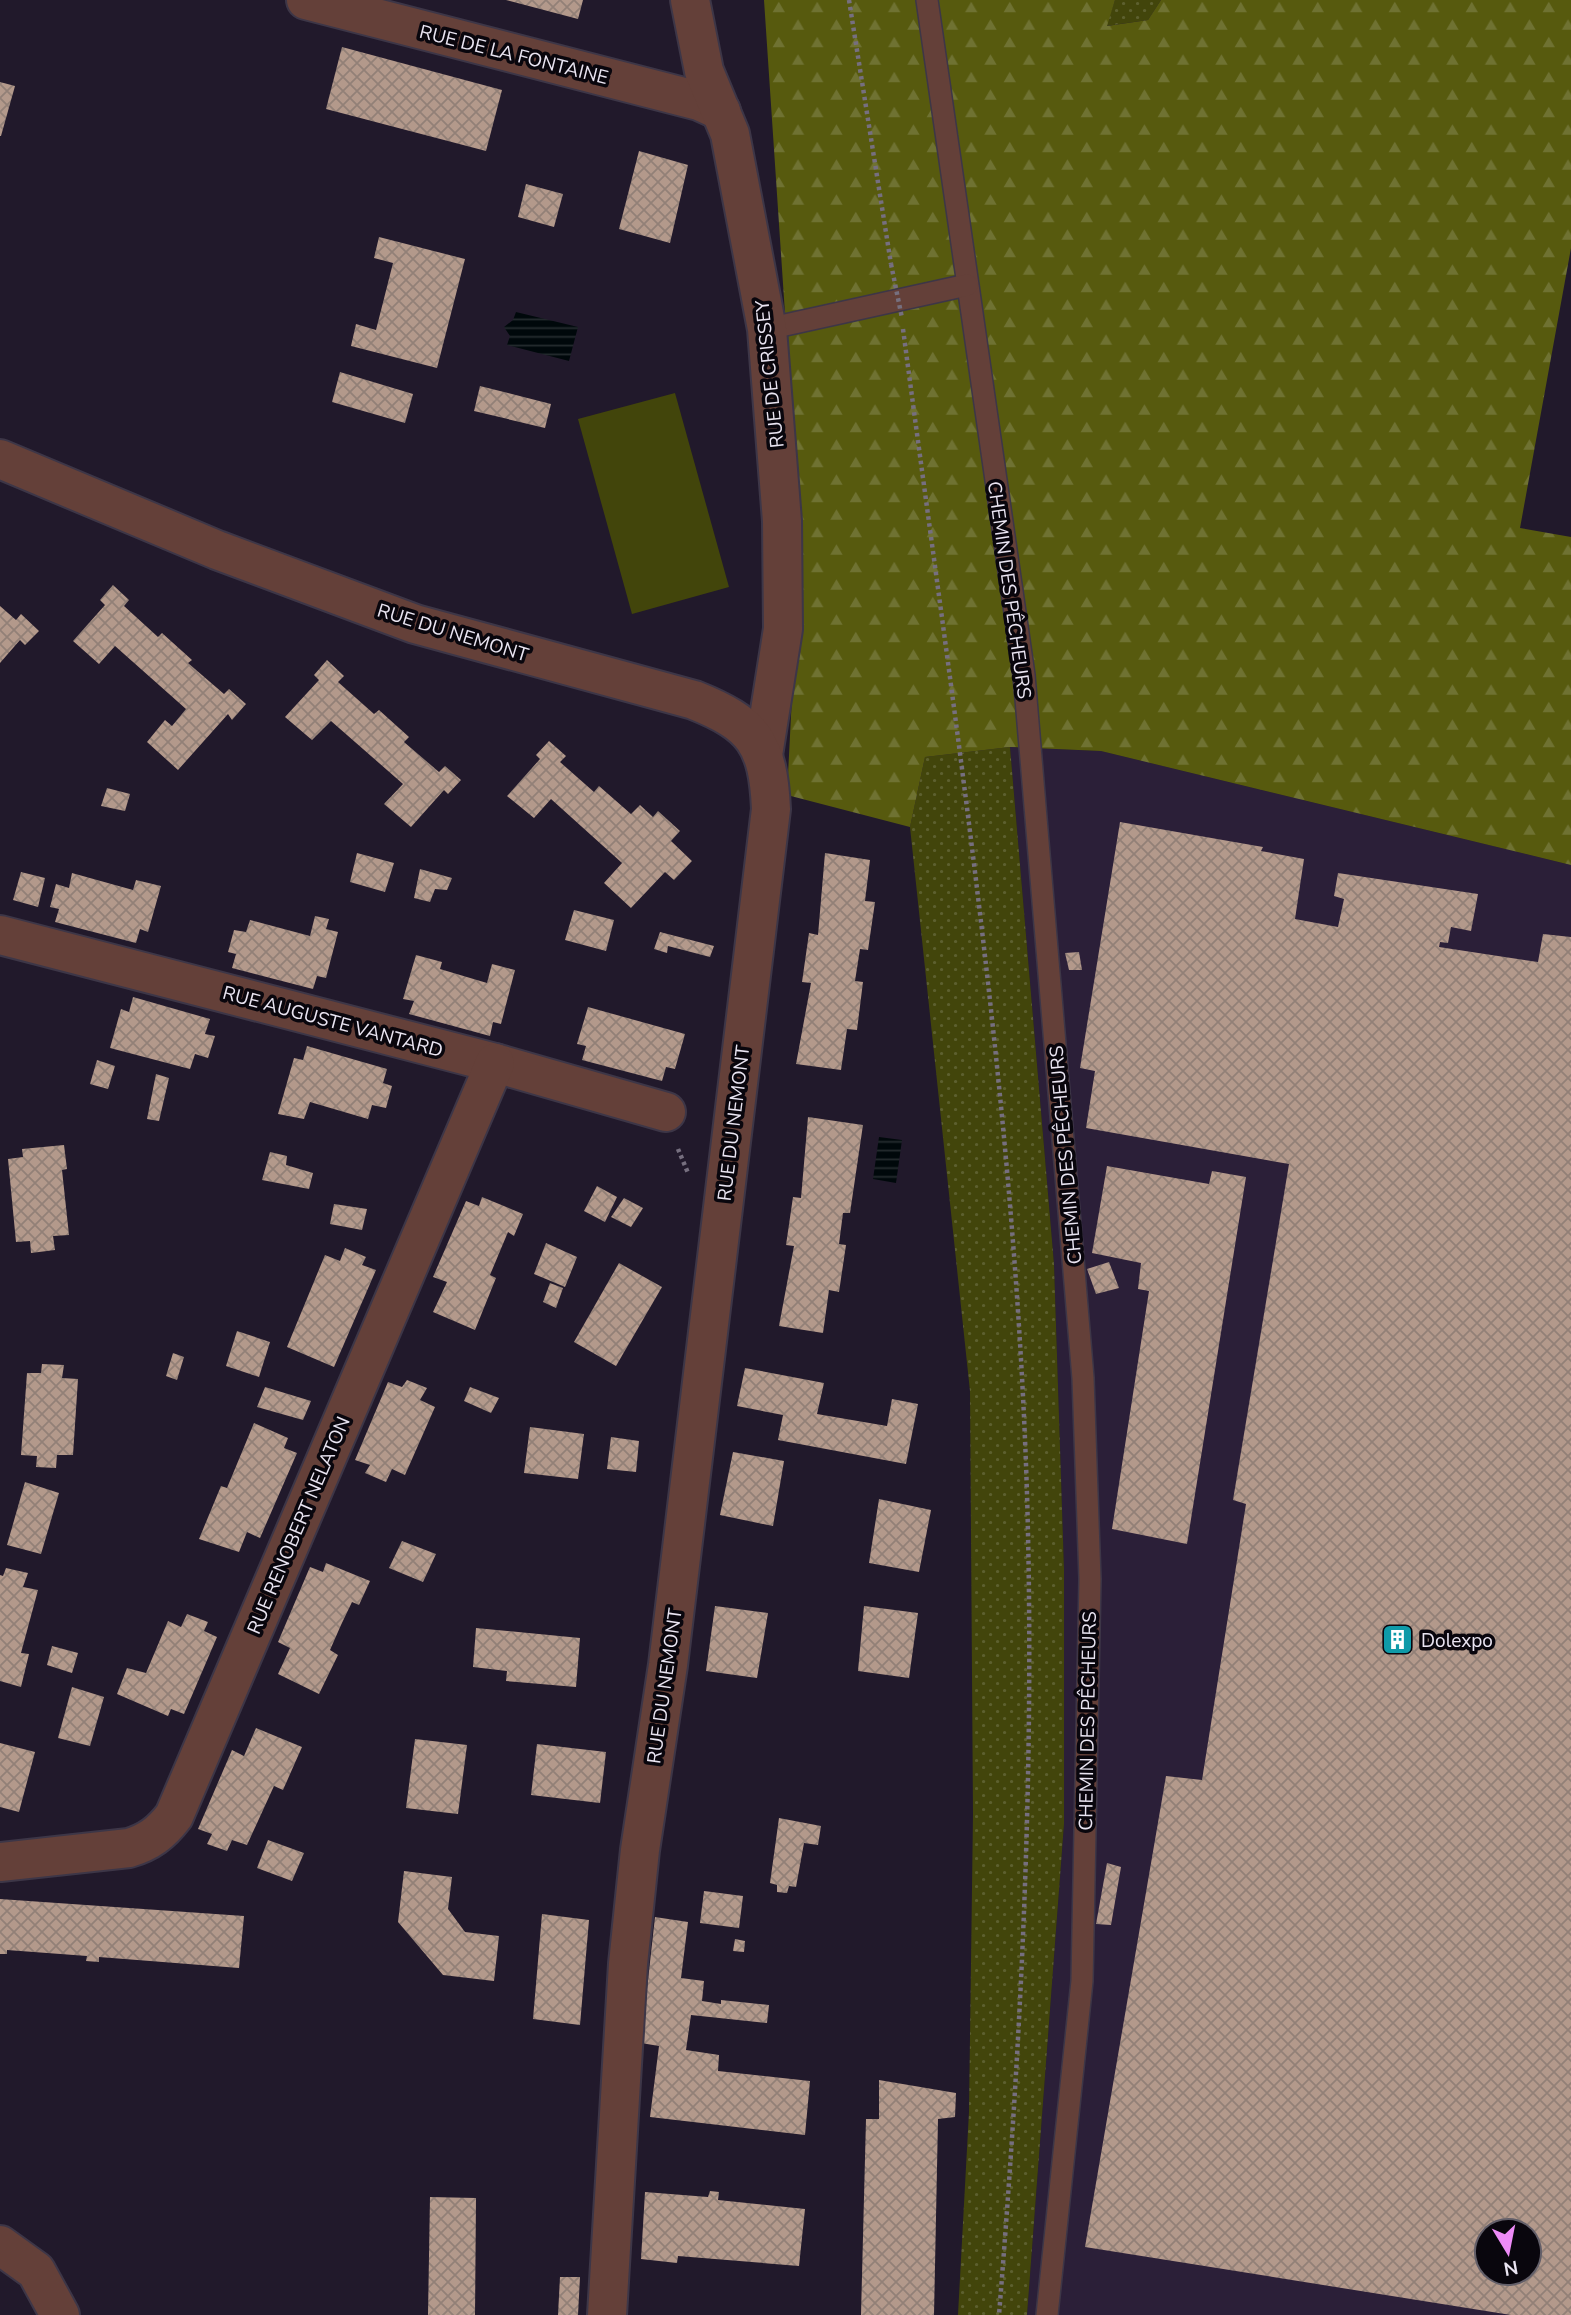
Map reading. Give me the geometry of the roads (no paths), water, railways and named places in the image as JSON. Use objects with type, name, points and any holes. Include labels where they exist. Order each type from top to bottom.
[{"type":"street","name":"RUE DE LA FONTAINE","points":[[306,0],[699,101],[721,111]]},
{"type":"street","name":"RUE DE CRISSEY","points":[[690,0],[704,71],[730,134],[767,329],[782,521],[783,629],[763,755]]},
{"type":"street","name":"RUE DU NEMONT","points":[[0,459],[217,550],[415,624],[694,700],[730,714],[751,732],[763,755],[770,781],[771,809],[668,1665],[640,1850],[628,1964],[607,2315]]},
{"type":"street","name":"RUE AUGUSTE VANTARD","points":[[0,934],[495,1063],[666,1112]]},
{"type":"street","name":"RUE RENOBERT NELATON","points":[[0,1862],[129,1848],[147,1843],[162,1832],[174,1816],[495,1063]]},
{"type":"street","points":[[0,2245],[36,2271],[60,2315]]},
{"type":"lane","name":"CHEMIN DES PÊCHEURS","points":[[927,0],[1024,675],[1083,1378],[1090,1579],[1082,1981],[1047,2315]]},
{"type":"lane","points":[[767,329],[967,285]]},
{"type":"place","name":"Dolexpo","points":[[1398,1640]]}]
